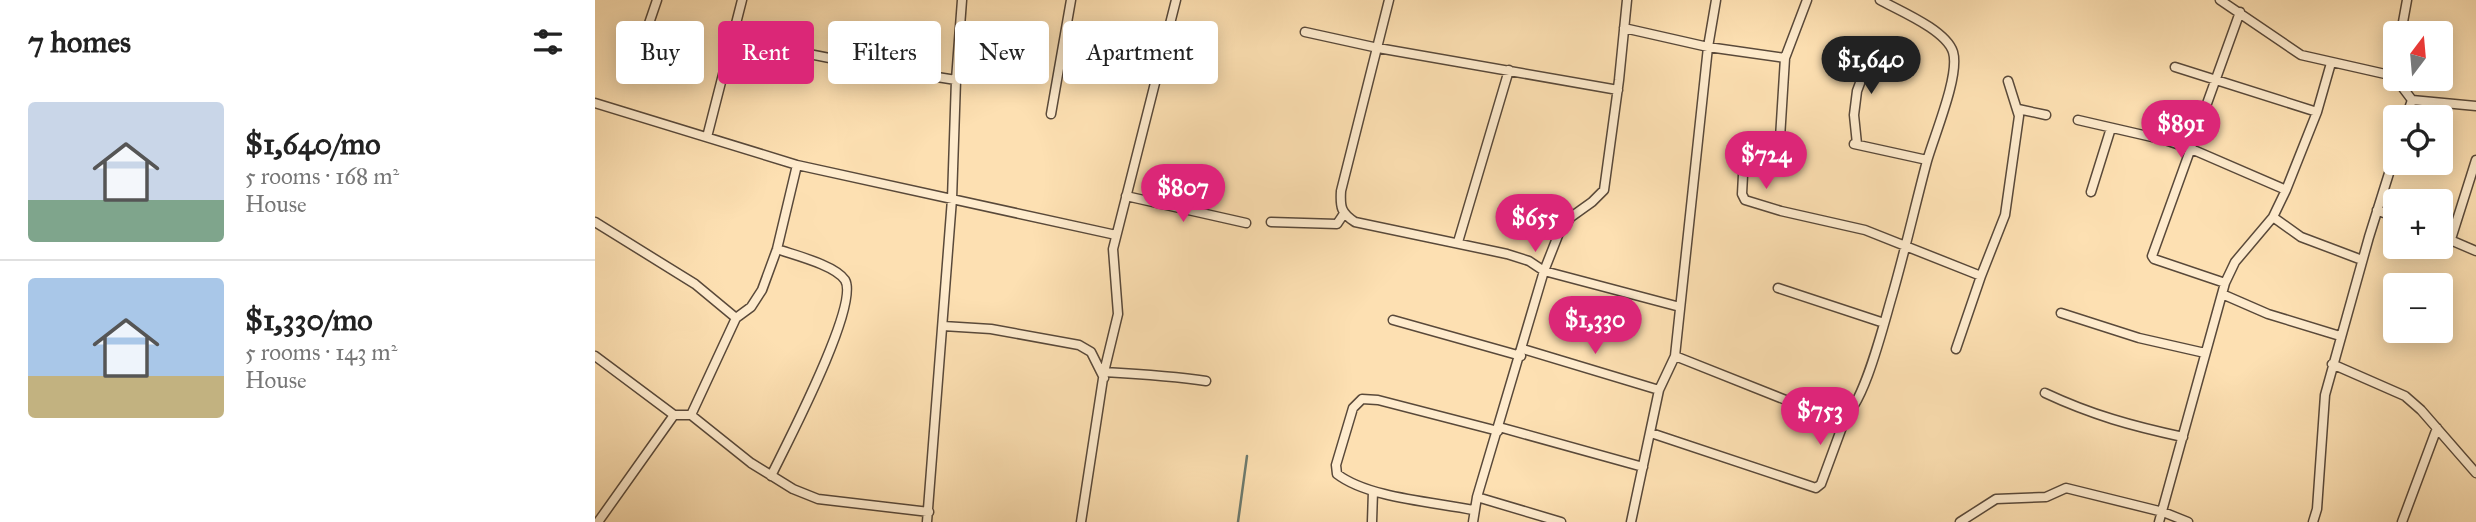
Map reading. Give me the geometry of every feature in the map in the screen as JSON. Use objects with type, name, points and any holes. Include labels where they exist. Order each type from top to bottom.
[{"type":"street","points":[[650,21],[657,0]]},
{"type":"street","points":[[737,21],[742,0]]},
{"type":"street","points":[[960,21],[962,0]]},
{"type":"street","points":[[1051,114],[1071,0]]},
{"type":"street","points":[[1081,522],[1104,375],[1118,314],[1114,256],[1116,235],[1175,0]]},
{"type":"street","points":[[1389,0],[1341,191],[1340,205],[1343,215],[1355,222],[1458,242],[1529,261],[1545,271],[1680,307]]},
{"type":"street","points":[[1473,522],[1473,509],[1559,233],[1571,217],[1604,190],[1627,0]]},
{"type":"street","points":[[1635,521],[1659,390],[1675,356],[1708,47],[1716,0]]},
{"type":"street","points":[[1780,138],[1785,58],[1807,0]]},
{"type":"street","points":[[1675,356],[1831,418],[1841,418],[1850,411],[1863,390],[1906,246],[1927,160],[1955,71],[1953,52],[1942,36],[1880,0]]},
{"type":"street","points":[[2220,0],[2301,55],[2383,74]]},
{"type":"street","points":[[2403,21],[2407,0]]},
{"type":"street","points":[[2225,283],[2154,259],[2153,256],[2189,148],[2218,79],[2240,12]]},
{"type":"street","points":[[1624,28],[1708,47],[1785,58]]},
{"type":"street","points":[[1305,32],[1378,48],[1618,90]]},
{"type":"street","points":[[1873,48],[1857,91],[1854,144],[1927,160]]},
{"type":"street","points":[[814,55],[955,80],[952,199],[927,522]]},
{"type":"street","points":[[2159,522],[2225,283],[2235,262],[2273,217],[2317,112],[2331,63]]},
{"type":"street","points":[[2175,67],[2317,112]]},
{"type":"street","points":[[1458,242],[1509,70]]},
{"type":"street","points":[[1956,349],[2005,215],[2019,122],[2018,108],[2008,80]]},
{"type":"street","points":[[707,138],[721,84]]},
{"type":"street","points":[[2405,91],[2412,100],[2476,106]]},
{"type":"street","points":[[2410,105],[2412,100]]},
{"type":"street","points":[[595,103],[797,165],[1116,235]]},
{"type":"street","points":[[2018,108],[2046,115]]},
{"type":"street","points":[[2078,120],[2189,148],[2286,190]]},
{"type":"street","points":[[2091,192],[2111,128]]},
{"type":"street","points":[[2453,233],[2476,160]]},
{"type":"street","points":[[691,415],[737,318],[751,307],[762,290],[777,249],[797,165]]},
{"type":"street","points":[[1743,175],[1741,194],[1745,200],[1865,230],[1981,276]]},
{"type":"street","points":[[2313,522],[2325,395],[2388,175]]},
{"type":"street","points":[[1126,196],[1246,223]]},
{"type":"street","points":[[2377,210],[2383,213]]},
{"type":"street","points":[[1271,222],[1337,224],[1343,215]]},
{"type":"street","points":[[2273,217],[2301,237],[2362,260]]},
{"type":"street","points":[[595,222],[695,284],[737,318]]},
{"type":"street","points":[[2453,240],[2476,251]]},
{"type":"street","points":[[771,476],[816,385],[842,318],[848,292],[845,281],[831,268],[777,249]]},
{"type":"street","points":[[1778,288],[1884,323]]},
{"type":"street","points":[[2222,294],[2268,314],[2340,337]]},
{"type":"street","points":[[2061,313],[2139,338],[2205,353]]},
{"type":"street","points":[[1393,320],[1659,390]]},
{"type":"street","points":[[943,326],[991,329],[1079,345],[1091,352],[1104,375]]},
{"type":"street","points":[[595,356],[674,415],[691,415],[751,463],[818,499],[929,512]]},
{"type":"street","points":[[2332,364],[2405,396],[2476,473]]},
{"type":"street","points":[[1104,375],[1173,376],[1206,381]]},
{"type":"street","points":[[2045,393],[2124,424],[2183,437]]},
{"type":"street","points":[[1473,509],[1373,491],[1347,482],[1337,474],[1336,465],[1353,408],[1362,399],[1378,400],[1643,467]]},
{"type":"street","points":[[598,522],[674,415]]},
{"type":"street","points":[[1651,433],[1816,488],[1821,484],[1840,435],[1841,418]]},
{"type":"street","points":[[2402,522],[2437,428]]},
{"type":"street","points":[[1960,522],[1996,499],[2046,497],[2066,488],[2163,512],[2188,522]]},
{"type":"street","points":[[1372,522],[1373,491]]},
{"type":"street","points":[[1477,497],[1561,522]]},
{"type":"waterway","points":[[1238,522],[1247,456]]}]
